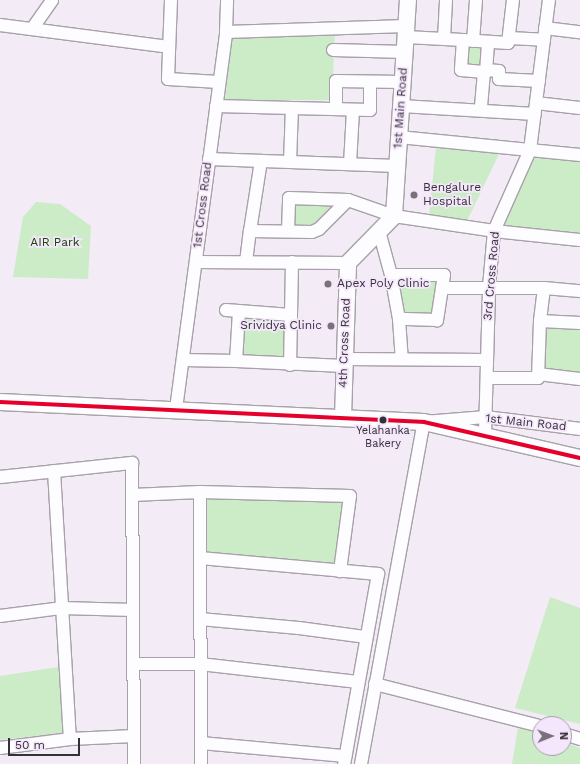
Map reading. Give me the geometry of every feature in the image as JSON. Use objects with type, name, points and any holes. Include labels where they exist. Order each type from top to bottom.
[{"type":"main road","name":"1st Main Road","points":[[394,216],[408,0]]},
{"type":"main road","points":[[348,263],[394,216]]},
{"type":"main road","name":"4th Cross Road","points":[[343,417],[348,263]]},
{"type":"main road","points":[[0,402],[176,409],[424,422],[485,434],[580,458]]},
{"type":"street","points":[[32,29],[52,0]]},
{"type":"street","points":[[171,0],[168,79],[220,82]]},
{"type":"street","name":"1st Cross Road","points":[[176,409],[220,82],[226,32],[227,0]]},
{"type":"street","points":[[444,39],[446,0]]},
{"type":"street","points":[[476,0],[468,41],[460,70],[499,70],[499,79],[539,81]]},
{"type":"street","points":[[226,32],[444,39],[508,44],[513,0]]},
{"type":"street","name":"3rd Cross Road","points":[[485,434],[489,287],[494,231],[530,150],[549,0]]},
{"type":"street","points":[[0,25],[169,47]]},
{"type":"street","points":[[509,38],[580,32]]},
{"type":"street","points":[[333,50],[406,38]]},
{"type":"street","points":[[481,110],[488,42]]},
{"type":"street","points":[[336,110],[336,81],[403,82]]},
{"type":"street","points":[[216,106],[370,110],[370,82]]},
{"type":"street","points":[[401,106],[481,110],[580,108]]},
{"type":"street","points":[[290,162],[292,108]]},
{"type":"street","points":[[350,164],[353,110]]},
{"type":"street","points":[[399,137],[580,155]]},
{"type":"street","points":[[209,159],[397,166]]},
{"type":"street","points":[[246,262],[261,161]]},
{"type":"street","points":[[288,231],[289,198],[348,200],[394,216],[494,231],[580,240]]},
{"type":"street","points":[[250,231],[312,232],[319,229],[348,200]]},
{"type":"street","points":[[379,231],[392,276],[399,320],[402,358]]},
{"type":"street","points":[[196,262],[348,263]]},
{"type":"street","points":[[290,365],[292,262]]},
{"type":"street","points":[[392,276],[444,275],[437,320],[399,320]]},
{"type":"street","points":[[442,288],[544,288],[580,291]]},
{"type":"street","points":[[487,378],[538,378],[540,321],[544,288]]},
{"type":"street","points":[[226,310],[291,315]]},
{"type":"street","points":[[236,361],[238,311]]},
{"type":"street","points":[[540,321],[580,323]]},
{"type":"street","points":[[183,360],[236,361],[290,365],[402,358],[487,360]]},
{"type":"street","points":[[538,374],[580,379]]},
{"type":"street","name":"1st Main Road","points":[[424,422],[486,417],[580,429]]},
{"type":"street","points":[[361,764],[424,422]]},
{"type":"street","points":[[0,477],[132,464],[134,764]]},
{"type":"street","points":[[54,471],[70,739]]},
{"type":"street","points":[[132,495],[200,492],[350,496],[340,571]]},
{"type":"street","points":[[200,492],[201,764]]},
{"type":"street","points":[[200,558],[378,574],[344,760],[201,743]]},
{"type":"street","points":[[0,616],[62,608],[133,610]]},
{"type":"street","points":[[200,619],[299,628],[366,637]]},
{"type":"street","points":[[133,664],[200,664],[358,682]]},
{"type":"street","points":[[375,684],[532,724]]},
{"type":"street","points":[[0,748],[70,739],[134,736]]},
{"type":"green space","points":[[335,30],[332,100],[225,100],[232,35]]},
{"type":"green space","points":[[464,42],[487,44],[485,70],[463,69]]},
{"type":"green space","points":[[436,147],[500,152],[467,221],[429,217]]},
{"type":"green space","points":[[532,155],[580,160],[580,236],[500,228]]},
{"type":"green space","points":[[292,201],[341,202],[318,227],[291,229]]},
{"type":"green space","name":"AIR Park","points":[[36,202],[60,204],[91,226],[88,279],[13,277],[23,217]]},
{"type":"green space","points":[[397,278],[440,279],[435,317],[402,317]]},
{"type":"green space","points":[[240,313],[289,317],[289,362],[237,360]]},
{"type":"green space","points":[[542,325],[580,326],[580,377],[540,373]]},
{"type":"green space","points":[[200,492],[350,496],[340,571],[200,558]]},
{"type":"green space","points":[[550,597],[580,608],[580,724],[572,722],[572,716],[548,716],[515,708]]},
{"type":"green space","points":[[58,667],[63,733],[0,740],[0,676]]},
{"type":"green space","points":[[518,727],[532,731],[532,756],[572,756],[572,745],[580,748],[580,764],[512,764]]},
{"type":"transit line","points":[[0,402],[424,422],[580,458]]},
{"type":"place","name":"Bengalure Hospital","points":[[414,195]]},
{"type":"place","name":"Apex Poly Clinic","points":[[328,284]]},
{"type":"place","name":"Srividya Clinic","points":[[331,326]]},
{"type":"place","name":"Yelahanka Bakery","points":[[383,420]]}]
